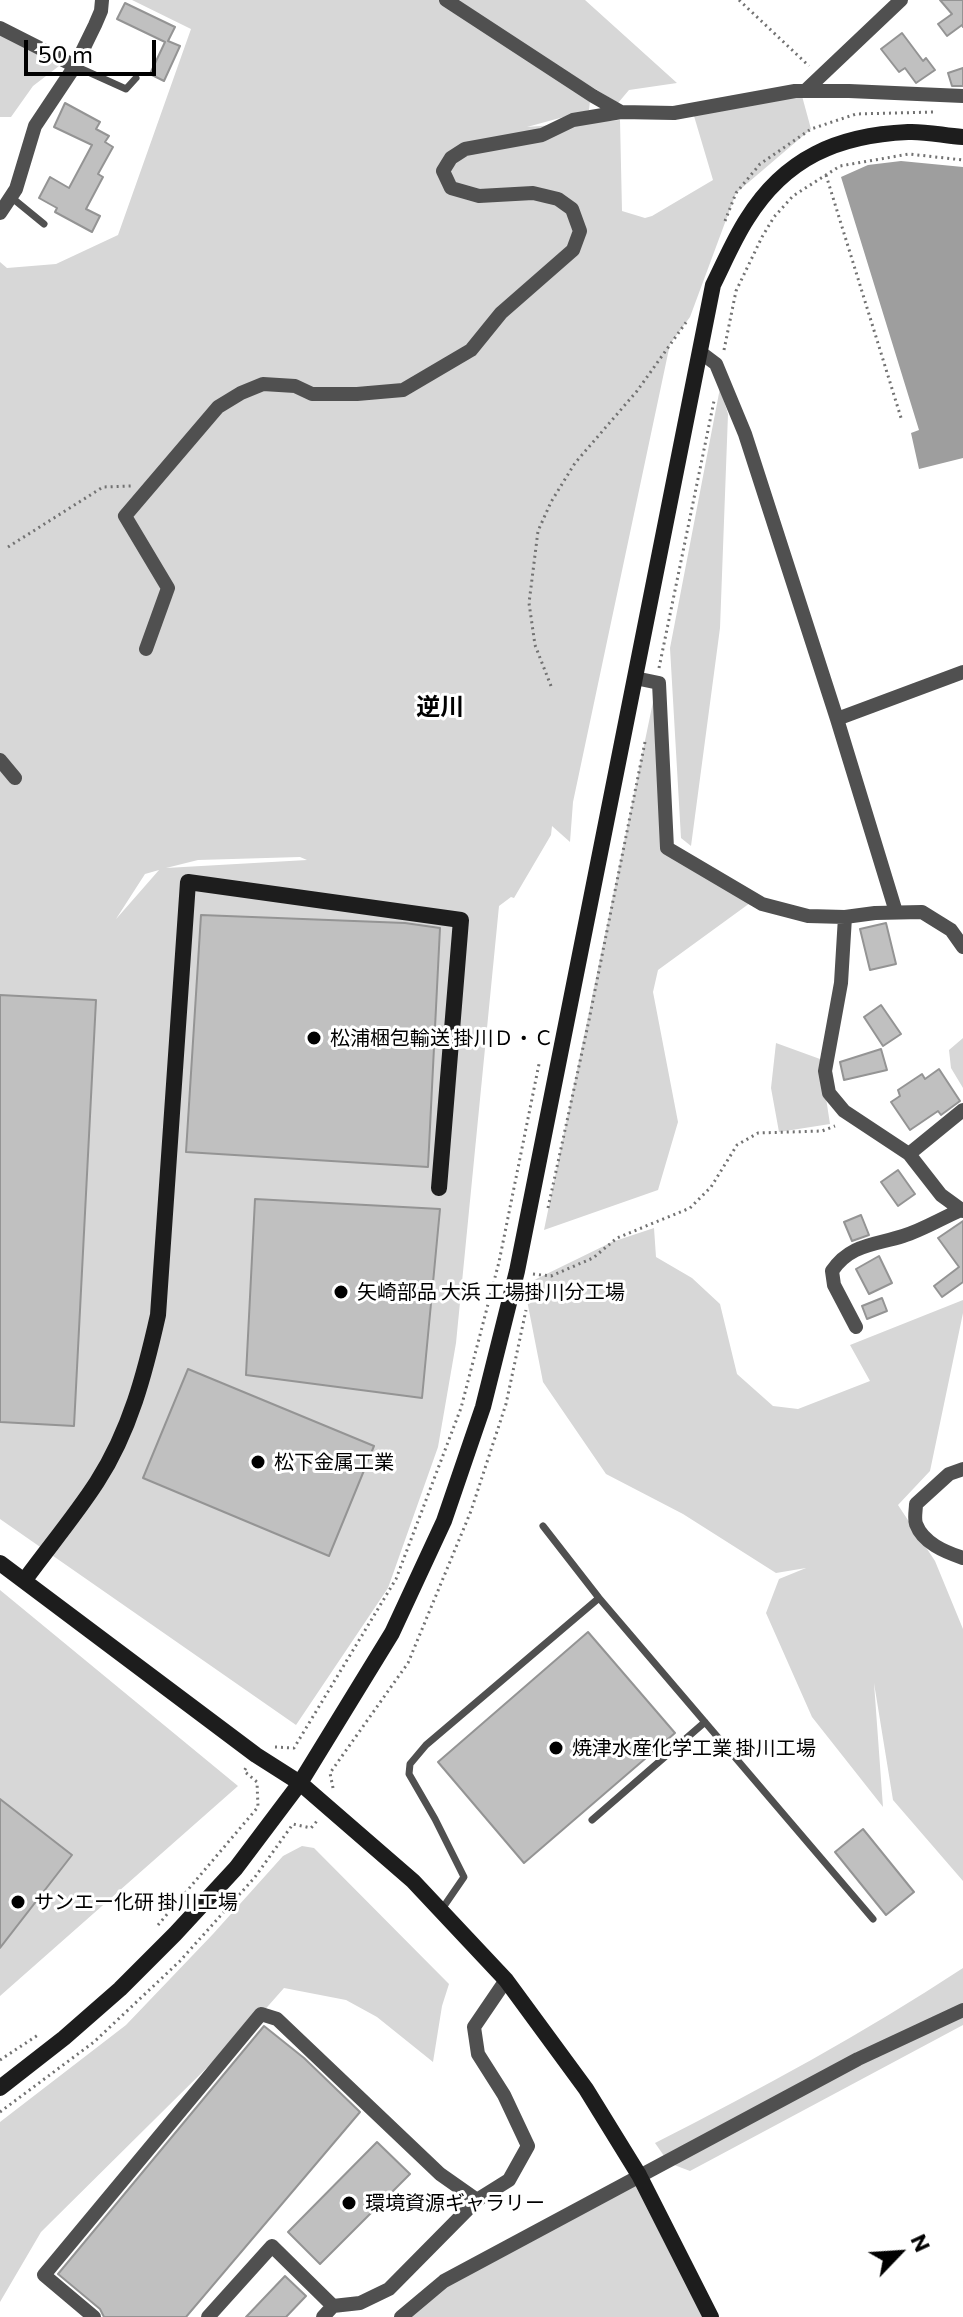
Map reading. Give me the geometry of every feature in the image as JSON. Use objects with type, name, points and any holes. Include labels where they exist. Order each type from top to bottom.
[{"type":"street","points":[[0,213],[16,189],[35,126],[75,66],[101,11],[102,0]]},
{"type":"street","points":[[446,0],[621,112]]},
{"type":"street","points":[[805,91],[901,0]]},
{"type":"street","points":[[0,28],[75,66]]},
{"type":"street","points":[[146,649],[168,588],[125,516],[218,407],[263,384],[295,386],[312,394],[403,390],[471,350],[501,313],[573,250],[580,231],[572,209],[558,199],[533,193],[479,196],[451,188],[443,171],[451,158],[465,149],[542,135],[573,120],[621,112],[674,113],[805,91],[963,96]]},
{"type":"street","points":[[0,2088],[120,1989],[236,1868],[300,1783],[392,1633],[444,1521],[483,1407],[517,1271],[713,285],[746,219],[776,180],[820,150],[859,137],[910,132],[963,137]]},
{"type":"street","points":[[700,352],[716,364],[745,434],[896,912]]},
{"type":"street","points":[[837,719],[963,672]]},
{"type":"street","points":[[635,678],[659,683],[667,848],[762,904],[808,916],[922,912],[951,930],[963,947]]},
{"type":"street","points":[[0,760],[15,778]]},
{"type":"street","points":[[24,1581],[98,1480],[123,1431],[143,1379],[158,1315],[188,882],[461,920],[439,1188]]},
{"type":"street","points":[[845,917],[841,983],[825,1071],[829,1093],[844,1111],[909,1154],[941,1195],[962,1210],[905,1236],[872,1243],[841,1257],[832,1271],[834,1285],[856,1327]]},
{"type":"street","points":[[909,1154],[963,1110]]},
{"type":"street","points":[[963,1469],[949,1474],[916,1504],[915,1522],[925,1538],[944,1552],[963,1558]]},
{"type":"street","points":[[0,1563],[256,1755],[300,1783],[413,1881],[506,1980],[586,2089],[639,2175],[711,2317]]},
{"type":"street","points":[[208,2317],[272,2246],[328,2311],[360,2303],[389,2289],[477,2200],[509,2180],[528,2146],[504,2095],[478,2054],[474,2027],[506,1980]]},
{"type":"street","points":[[401,2317],[444,2281],[858,2059],[963,2010]]},
{"type":"street","points":[[94,2317],[44,2275],[261,2014],[277,2019],[440,2174],[477,2200]]},
{"type":"lane","points":[[75,66],[126,89],[136,78]]},
{"type":"lane","points":[[11,197],[44,224]]},
{"type":"lane","points":[[543,1526],[599,1598],[873,1919]]},
{"type":"lane","points":[[441,1911],[464,1877],[409,1774],[410,1764],[426,1745],[599,1598]]},
{"type":"lane","points":[[592,1820],[705,1722]]},
{"type":"path","points":[[739,0],[821,76]]},
{"type":"path","points":[[725,221],[736,193],[760,164],[811,129],[856,114],[934,112]]},
{"type":"path","points":[[656,682],[736,291],[762,237],[774,217],[793,196],[840,166],[909,154],[963,160]]},
{"type":"path","points":[[826,175],[902,421]]},
{"type":"path","points":[[551,686],[535,645],[529,603],[538,531],[551,502],[575,463],[637,391],[691,317],[689,332]]},
{"type":"path","points":[[8,547],[103,487],[151,486]]},
{"type":"path","points":[[547,1215],[645,743]]},
{"type":"path","points":[[150,1935],[258,1807],[257,1782],[244,1771],[265,1746],[294,1748],[396,1579],[461,1408],[499,1262],[540,1061]]},
{"type":"path","points":[[517,1271],[551,1276],[593,1258],[617,1238],[690,1208],[711,1187],[737,1145],[758,1133],[822,1131],[852,1116]]},
{"type":"path","points":[[0,2112],[94,2042],[180,1961],[255,1877],[293,1824],[311,1828],[330,1809],[336,1798],[330,1773],[408,1663],[471,1511],[506,1404],[528,1303]]},
{"type":"path","points":[[0,2060],[48,2029]]},
{"type":"shaded area","points":[[132,0],[446,0],[590,101],[589,110],[527,127],[620,120],[622,211],[645,218],[713,180],[694,116],[802,96],[811,129],[736,193],[690,317],[670,344],[573,802],[570,842],[552,826],[551,835],[514,898],[499,906],[456,1343],[438,1447],[388,1588],[296,1725],[0,1519],[0,262],[7,268],[56,264],[118,235],[191,29]],"holes":[[[300,857],[307,860],[166,868],[198,860]],[[159,870],[117,918],[116,919],[145,874]]]},
{"type":"shaded area","points":[[450,0],[585,0],[677,83],[629,90],[618,103]]},
{"type":"shaded area","points":[[0,34],[59,66],[33,86],[11,117],[0,117]]},
{"type":"shaded area","points":[[901,161],[963,167],[963,458],[919,469],[911,433],[919,430],[841,177],[868,165]]},
{"type":"shaded area","points":[[720,388],[728,414],[720,628],[691,846],[681,838],[670,648]]},
{"type":"shaded area","points":[[654,697],[664,852],[750,903],[658,970],[653,992],[678,1122],[658,1190],[544,1230]]},
{"type":"shaded area","points":[[963,1038],[963,1088],[951,1068],[949,1050]]},
{"type":"shaded area","points":[[776,1043],[820,1059],[830,1124],[779,1132],[771,1088]]},
{"type":"shaded area","points":[[654,1228],[656,1257],[692,1278],[720,1304],[737,1374],[773,1406],[798,1409],[870,1381],[850,1345],[963,1300],[963,1313],[930,1471],[898,1505],[935,1561],[963,1629],[963,1881],[893,1800],[874,1683],[883,1807],[812,1717],[766,1613],[779,1579],[806,1568],[776,1573],[683,1514],[606,1474],[543,1382],[524,1285],[612,1242]]},
{"type":"shaded area","points":[[0,1590],[238,1786],[0,1996]]},
{"type":"shaded area","points":[[302,1846],[314,1848],[449,1984],[442,2006],[433,2062],[377,2017],[346,2000],[284,1988],[41,2232],[0,2302],[0,2122],[126,2025],[283,1856]]},
{"type":"shaded area","points":[[963,1968],[963,2025],[690,2171],[669,2163],[655,2143],[812,2060]]},
{"type":"shaded area","points":[[639,2175],[708,2317],[408,2317],[477,2262]]},
{"type":"building","points":[[940,0],[963,0],[963,27],[947,36],[938,24],[952,14]]},
{"type":"building","points":[[125,3],[175,27],[168,41],[180,46],[164,81],[150,74],[165,42],[117,19]]},
{"type":"building","points":[[902,33],[923,61],[926,58],[935,70],[916,83],[905,68],[899,72],[881,49]]},
{"type":"building","points":[[963,68],[963,86],[952,86],[948,73]]},
{"type":"building","points":[[65,103],[100,122],[96,129],[109,136],[105,142],[113,147],[98,174],[103,177],[86,209],[100,216],[92,232],[55,212],[57,208],[39,198],[50,177],[69,188],[92,145],[54,127]]},
{"type":"building","name":"松浦梱包輸送 掛川Ｄ・Ｃ","points":[[201,915],[405,923],[440,928],[428,1167],[186,1152]]},
{"type":"building","points":[[886,923],[896,964],[870,970],[860,929]]},
{"type":"building","points":[[0,995],[96,1000],[74,1426],[0,1422]]},
{"type":"building","points":[[881,1005],[901,1034],[883,1046],[864,1017]]},
{"type":"building","points":[[881,1049],[887,1070],[844,1080],[840,1062]]},
{"type":"building","points":[[939,1069],[960,1101],[941,1115],[938,1111],[910,1130],[891,1102],[900,1096],[898,1090],[922,1074],[925,1079]]},
{"type":"building","points":[[898,1170],[915,1194],[898,1206],[881,1182]]},
{"type":"building","name":"矢崎部品 大浜 工場掛川分工場","points":[[255,1199],[440,1209],[422,1398],[246,1375]]},
{"type":"building","points":[[861,1215],[869,1235],[852,1241],[844,1222]]},
{"type":"building","points":[[963,1221],[963,1282],[942,1297],[934,1286],[959,1267],[938,1238]]},
{"type":"building","points":[[879,1256],[892,1283],[869,1294],[856,1269]]},
{"type":"building","points":[[882,1298],[887,1311],[867,1319],[862,1306]]},
{"type":"building","name":"松下金属工業","points":[[188,1369],[374,1446],[329,1556],[143,1478]]},
{"type":"building","name":"焼津水産化学工業 掛川工場","points":[[588,1632],[675,1733],[524,1863],[438,1762]]},
{"type":"building","name":"サンエー化研 掛川工場","points":[[0,1799],[72,1855],[0,1948]]},
{"type":"building","points":[[863,1829],[914,1892],[886,1915],[835,1852]]},
{"type":"building","points":[[264,2026],[304,2058],[360,2112],[186,2317],[104,2317],[100,2309],[58,2274]]},
{"type":"building","name":"環境資源ギャラリー","points":[[377,2142],[410,2174],[320,2264],[288,2232]]},
{"type":"building","points":[[285,2276],[306,2296],[286,2317],[246,2317]]},
{"type":"place","name":"松浦梱包輸送 掛川Ｄ・Ｃ","points":[[314,1038]]},
{"type":"place","name":"矢崎部品 大浜 工場掛川分工場","points":[[341,1292]]},
{"type":"place","name":"松下金属工業","points":[[258,1462]]},
{"type":"place","name":"焼津水産化学工業 掛川工場","points":[[556,1748]]},
{"type":"place","name":"サンエー化研 掛川工場","points":[[18,1902]]},
{"type":"place","name":"環境資源ギャラリー","points":[[349,2203]]},
{"type":"district","name":"逆川","points":[[440,707]]}]
